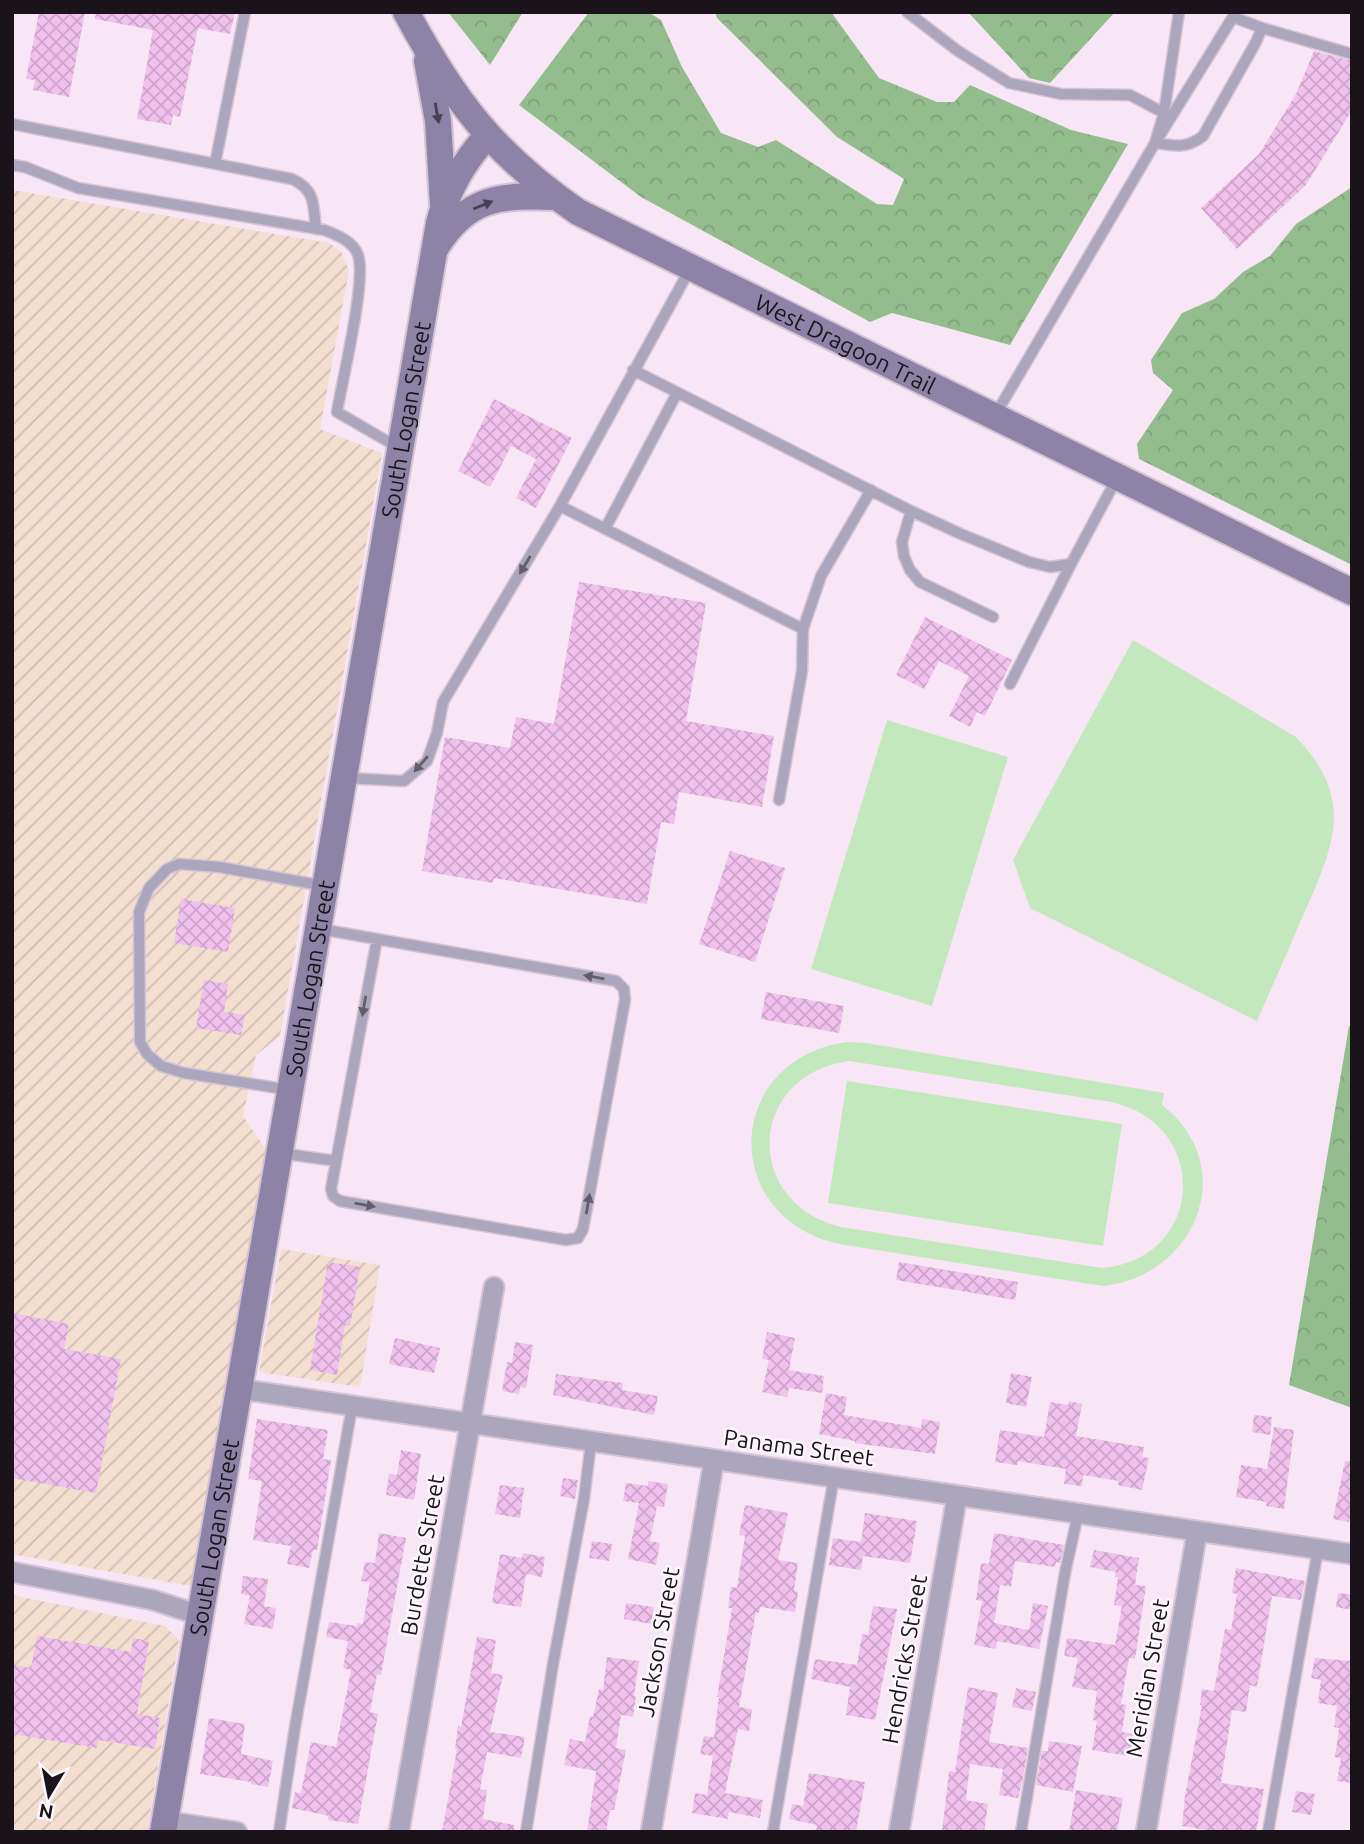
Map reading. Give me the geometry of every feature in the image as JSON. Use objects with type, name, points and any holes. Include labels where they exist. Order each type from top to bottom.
[{"type":"street","name":"West Dragoon Trail","points":[[406,12],[452,91],[487,136],[531,178],[590,219],[1352,592]]},
{"type":"street","points":[[424,46],[438,121],[443,206]]},
{"type":"street","name":"South Logan Street","points":[[164,1826],[434,250],[443,206],[466,163],[487,136]]},
{"type":"street","points":[[434,250],[449,227],[463,214],[480,205],[501,198],[555,197]]},
{"type":"street","name":"Burdette Street","points":[[399,1832],[494,1287]]},
{"type":"street","name":"Panama Street","points":[[239,1389],[1352,1554]]},
{"type":"street","name":"Jackson Street","points":[[651,1832],[714,1460]]},
{"type":"street","name":"Hendricks Street","points":[[899,1832],[957,1496]]},
{"type":"street","name":"Meridian Street","points":[[1146,1832],[1197,1532]]},
{"type":"street","points":[[12,1572],[153,1600],[200,1615]]},
{"type":"street","points":[[164,1826],[237,1832]]},
{"type":"lane","points":[[215,164],[245,12]]},
{"type":"lane","points":[[907,12],[958,51],[1009,83],[1061,93],[1130,95],[1164,113]]},
{"type":"lane","points":[[1155,143],[1164,113],[1179,12]]},
{"type":"lane","points":[[994,417],[1155,143],[1235,14],[1262,28],[1352,54]]},
{"type":"lane","points":[[1155,143],[1179,146],[1193,144],[1203,136],[1262,28]]},
{"type":"lane","points":[[12,124],[292,179],[303,184],[312,195],[316,229]]},
{"type":"lane","points":[[12,165],[25,167],[78,188],[316,229],[343,238],[358,254],[361,277],[337,412],[400,449]]},
{"type":"lane","points":[[344,778],[404,782],[427,761],[437,733],[443,702],[560,506],[690,269]]},
{"type":"lane","points":[[633,370],[911,511],[1029,562],[1050,567],[1072,564]]},
{"type":"lane","points":[[606,529],[677,393]]},
{"type":"lane","points":[[1010,684],[1117,477]]},
{"type":"lane","points":[[779,800],[802,671],[803,629],[821,576],[871,490]]},
{"type":"lane","points":[[560,506],[803,629]]},
{"type":"lane","points":[[911,511],[902,542],[904,556],[920,582],[993,617]]},
{"type":"lane","points":[[290,1090],[184,1073],[161,1066],[147,1054],[140,1042],[139,912],[149,888],[167,869],[178,864],[219,867],[325,886]]},
{"type":"lane","points":[[318,928],[616,981],[624,989],[625,1000],[583,1229],[578,1238],[566,1240],[340,1201],[333,1196],[331,1189],[377,939]]},
{"type":"lane","points":[[279,1153],[336,1161]]},
{"type":"lane","points":[[279,1832],[303,1676],[352,1407]]},
{"type":"lane","points":[[526,1832],[553,1664],[584,1499],[591,1442]]},
{"type":"lane","points":[[772,1832],[834,1477]]},
{"type":"lane","points":[[1021,1832],[1065,1573],[1078,1514]]},
{"type":"lane","points":[[1268,1832],[1318,1549]]},
{"type":"shaded area","points":[[12,190],[329,243],[341,252],[349,270],[320,429],[382,453],[280,1036],[256,1055],[243,1116],[267,1151],[191,1586],[12,1554]]},
{"type":"shaded area","points":[[281,1249],[380,1265],[360,1387],[259,1372]]},
{"type":"shaded area","points":[[12,1595],[165,1626],[179,1640],[147,1832],[12,1832]]},
{"type":"green space","points":[[448,12],[523,12],[490,65]]},
{"type":"green space","points":[[589,12],[648,12],[661,20],[682,67],[721,133],[758,147],[776,140],[877,204],[893,205],[904,179],[837,137],[717,18],[715,12],[831,12],[879,78],[937,102],[954,102],[970,85],[1071,130],[1128,144],[1010,345],[892,313],[870,322],[641,197],[519,105]]},
{"type":"green space","points":[[968,12],[1115,12],[1050,83],[1029,78]]},
{"type":"green space","points":[[1352,187],[1352,565],[1139,459],[1137,444],[1173,390],[1153,373],[1151,360],[1182,313],[1214,299],[1243,272],[1270,256],[1296,224]]},
{"type":"green space","points":[[1133,640],[1296,737],[1315,760],[1327,782],[1333,804],[1334,825],[1330,846],[1323,869],[1257,1021],[1030,908],[1013,860]]},
{"type":"green space","points":[[887,720],[1008,757],[932,1006],[811,969]]},
{"type":"green space","points":[[1349,1026],[1352,1027],[1352,1408],[1289,1385]]},
{"type":"green space","points":[[847,1042],[866,1043],[1164,1093],[1162,1105],[1186,1130],[1199,1157],[1203,1186],[1197,1214],[1184,1240],[1163,1262],[1136,1278],[1103,1286],[839,1244],[800,1228],[772,1203],[756,1173],[752,1139],[759,1106],[777,1077],[806,1054]],"holes":[[[849,1061],[1111,1102],[1144,1115],[1167,1136],[1180,1162],[1183,1190],[1177,1217],[1161,1241],[1136,1259],[1102,1268],[841,1227],[809,1214],[786,1193],[773,1168],[770,1140],[776,1113],[791,1089],[815,1071]]]},
{"type":"green space","points":[[847,1081],[1122,1124],[1103,1246],[828,1203]]},
{"type":"building","points":[[39,12],[85,12],[69,97],[33,90],[35,80],[26,79]]},
{"type":"building","points":[[96,12],[235,12],[230,34],[198,28],[180,117],[173,115],[171,125],[137,119],[153,30],[95,19]]},
{"type":"building","points":[[1314,51],[1352,61],[1352,110],[1306,185],[1237,249],[1201,208],[1259,154],[1296,94]]},
{"type":"building","points":[[494,399],[572,438],[536,508],[516,498],[536,459],[511,446],[490,487],[458,471]]},
{"type":"building","points":[[579,582],[706,603],[686,721],[774,736],[762,807],[679,792],[674,824],[661,822],[647,904],[494,878],[493,883],[422,871],[445,737],[510,748],[516,717],[554,724]]},
{"type":"building","points":[[925,617],[1012,660],[985,716],[977,712],[970,727],[949,716],[969,676],[939,661],[924,689],[896,675]]},
{"type":"building","points":[[730,851],[785,868],[755,962],[699,944]]},
{"type":"building","points":[[181,899],[235,908],[228,952],[174,943]]},
{"type":"building","points":[[204,980],[228,984],[224,1012],[245,1015],[241,1035],[196,1028]]},
{"type":"building","points":[[766,992],[844,1006],[839,1033],[761,1019]]},
{"type":"building","points":[[328,1262],[360,1267],[350,1326],[345,1325],[337,1375],[310,1370]]},
{"type":"building","points":[[899,1262],[1018,1282],[1015,1300],[896,1280]]},
{"type":"building","points":[[12,1313],[69,1324],[64,1349],[121,1359],[96,1493],[12,1478]]},
{"type":"building","points":[[767,1332],[795,1338],[789,1370],[824,1376],[822,1393],[789,1388],[787,1397],[762,1392],[769,1360],[762,1359]]},
{"type":"building","points":[[395,1338],[440,1348],[434,1373],[389,1364]]},
{"type":"building","points":[[515,1342],[533,1345],[526,1388],[520,1387],[519,1394],[502,1391],[507,1362],[512,1363]]},
{"type":"building","points":[[1011,1373],[1032,1377],[1026,1407],[1006,1403]]},
{"type":"building","points":[[556,1374],[623,1383],[622,1390],[658,1396],[654,1415],[553,1395]]},
{"type":"building","points":[[826,1393],[847,1397],[844,1415],[921,1428],[922,1419],[940,1422],[935,1454],[855,1443],[819,1434]]},
{"type":"building","points":[[1069,1401],[1082,1404],[1076,1436],[1144,1447],[1142,1457],[1149,1458],[1142,1490],[1118,1485],[1119,1481],[1083,1475],[1082,1486],[1064,1484],[1066,1469],[1018,1461],[1017,1465],[995,1462],[1000,1430],[1044,1437],[1050,1402],[1068,1405]]},
{"type":"building","points":[[1254,1415],[1272,1417],[1270,1435],[1252,1432]]},
{"type":"building","points":[[257,1419],[328,1430],[323,1459],[331,1460],[317,1550],[313,1550],[309,1568],[287,1564],[291,1546],[253,1540],[262,1481],[248,1479]]},
{"type":"building","points":[[1274,1427],[1294,1430],[1284,1509],[1266,1506],[1267,1502],[1236,1497],[1241,1465],[1267,1469]]},
{"type":"building","points":[[401,1450],[421,1454],[414,1500],[386,1495],[389,1474],[397,1475]]},
{"type":"building","points":[[1345,1461],[1352,1462],[1352,1508],[1349,1522],[1333,1519]]},
{"type":"building","points":[[563,1478],[578,1480],[575,1499],[560,1496]]},
{"type":"building","points":[[648,1481],[668,1484],[664,1507],[657,1506],[650,1541],[660,1543],[656,1565],[628,1559],[639,1503],[623,1501],[626,1483],[648,1486]]},
{"type":"building","points":[[500,1485],[524,1488],[520,1518],[495,1514]]},
{"type":"building","points":[[745,1505],[788,1513],[778,1560],[798,1563],[794,1591],[798,1592],[795,1612],[760,1607],[759,1613],[756,1612],[739,1707],[752,1709],[749,1731],[738,1729],[725,1793],[763,1800],[760,1818],[729,1812],[728,1819],[692,1813],[695,1793],[707,1795],[713,1756],[700,1754],[704,1736],[714,1737],[717,1697],[732,1608],[728,1608],[731,1587],[737,1588],[745,1536],[739,1535]]},
{"type":"building","points":[[865,1513],[917,1521],[910,1563],[863,1556],[861,1570],[829,1565],[833,1538],[861,1542]]},
{"type":"building","points":[[379,1533],[406,1538],[381,1675],[377,1674],[370,1712],[378,1714],[358,1824],[328,1820],[329,1816],[292,1808],[295,1792],[301,1793],[311,1742],[336,1747],[351,1670],[343,1668],[348,1641],[326,1637],[329,1622],[357,1626],[357,1623],[363,1624],[370,1582],[361,1581],[365,1562],[375,1563]]},
{"type":"building","points":[[994,1533],[1064,1545],[1060,1563],[1056,1562],[1055,1567],[1015,1561],[1011,1587],[1000,1585],[994,1623],[1029,1630],[1033,1603],[1048,1606],[1039,1649],[997,1641],[996,1649],[974,1645],[982,1601],[976,1600],[981,1563],[989,1564]]},
{"type":"building","points":[[592,1541],[612,1544],[609,1561],[589,1558]]},
{"type":"building","points":[[1094,1550],[1139,1558],[1135,1585],[1146,1586],[1135,1659],[1129,1658],[1121,1704],[1126,1705],[1122,1732],[1133,1734],[1129,1756],[1092,1750],[1097,1721],[1093,1720],[1097,1691],[1072,1687],[1078,1658],[1064,1656],[1067,1638],[1115,1645],[1122,1606],[1114,1605],[1118,1577],[1115,1577],[1116,1572],[1090,1567]]},
{"type":"building","points":[[523,1553],[545,1557],[542,1577],[526,1574],[521,1607],[492,1603],[500,1554],[522,1558]]},
{"type":"building","points":[[1236,1568],[1305,1581],[1301,1600],[1272,1596],[1257,1687],[1250,1685],[1246,1712],[1232,1710],[1221,1783],[1264,1789],[1256,1832],[1220,1832],[1182,1826],[1202,1705],[1202,1689],[1214,1691],[1225,1629],[1231,1630],[1237,1594],[1232,1593]]},
{"type":"building","points":[[243,1576],[268,1579],[264,1606],[276,1608],[273,1629],[244,1624],[250,1596],[241,1594]]},
{"type":"building","points":[[1338,1593],[1352,1595],[1352,1610],[1336,1607]]},
{"type":"building","points":[[626,1603],[654,1607],[651,1624],[624,1619]]},
{"type":"building","points":[[873,1606],[897,1609],[875,1720],[846,1715],[850,1687],[811,1679],[815,1659],[857,1665],[862,1634],[868,1635]]},
{"type":"building","points":[[37,1636],[131,1652],[133,1638],[149,1641],[137,1714],[160,1718],[155,1749],[98,1740],[97,1748],[12,1734],[12,1665],[31,1668]]},
{"type":"building","points":[[477,1637],[496,1640],[491,1673],[503,1675],[490,1732],[525,1737],[521,1758],[487,1752],[480,1789],[487,1790],[483,1819],[514,1825],[514,1832],[442,1832],[457,1749],[458,1726],[461,1727]]},
{"type":"building","points":[[607,1657],[639,1661],[636,1696],[633,1717],[621,1715],[616,1748],[626,1750],[614,1810],[610,1810],[606,1832],[587,1832],[596,1771],[564,1765],[570,1739],[585,1742],[599,1689],[603,1690]]},
{"type":"building","points":[[1315,1658],[1352,1661],[1352,1783],[1337,1781],[1341,1758],[1335,1757],[1339,1728],[1334,1727],[1337,1706],[1318,1703],[1321,1680],[1311,1678]]},
{"type":"building","points":[[968,1687],[998,1693],[989,1742],[1028,1748],[1022,1783],[1018,1798],[999,1795],[1003,1769],[970,1764],[966,1800],[988,1804],[984,1832],[942,1832],[949,1771],[955,1772]]},
{"type":"building","points":[[1016,1688],[1036,1692],[1032,1711],[1012,1707]]},
{"type":"building","points":[[209,1718],[245,1724],[241,1754],[273,1761],[268,1787],[200,1774]]},
{"type":"building","points":[[1049,1741],[1082,1746],[1073,1792],[1036,1785],[1042,1751],[1048,1751]]},
{"type":"building","points":[[809,1773],[865,1782],[856,1832],[816,1832],[817,1825],[789,1819],[792,1804],[803,1806]]},
{"type":"building","points":[[1076,1790],[1123,1798],[1117,1832],[1069,1832]]},
{"type":"building","points":[[1296,1791],[1315,1794],[1311,1815],[1292,1812]]}]
